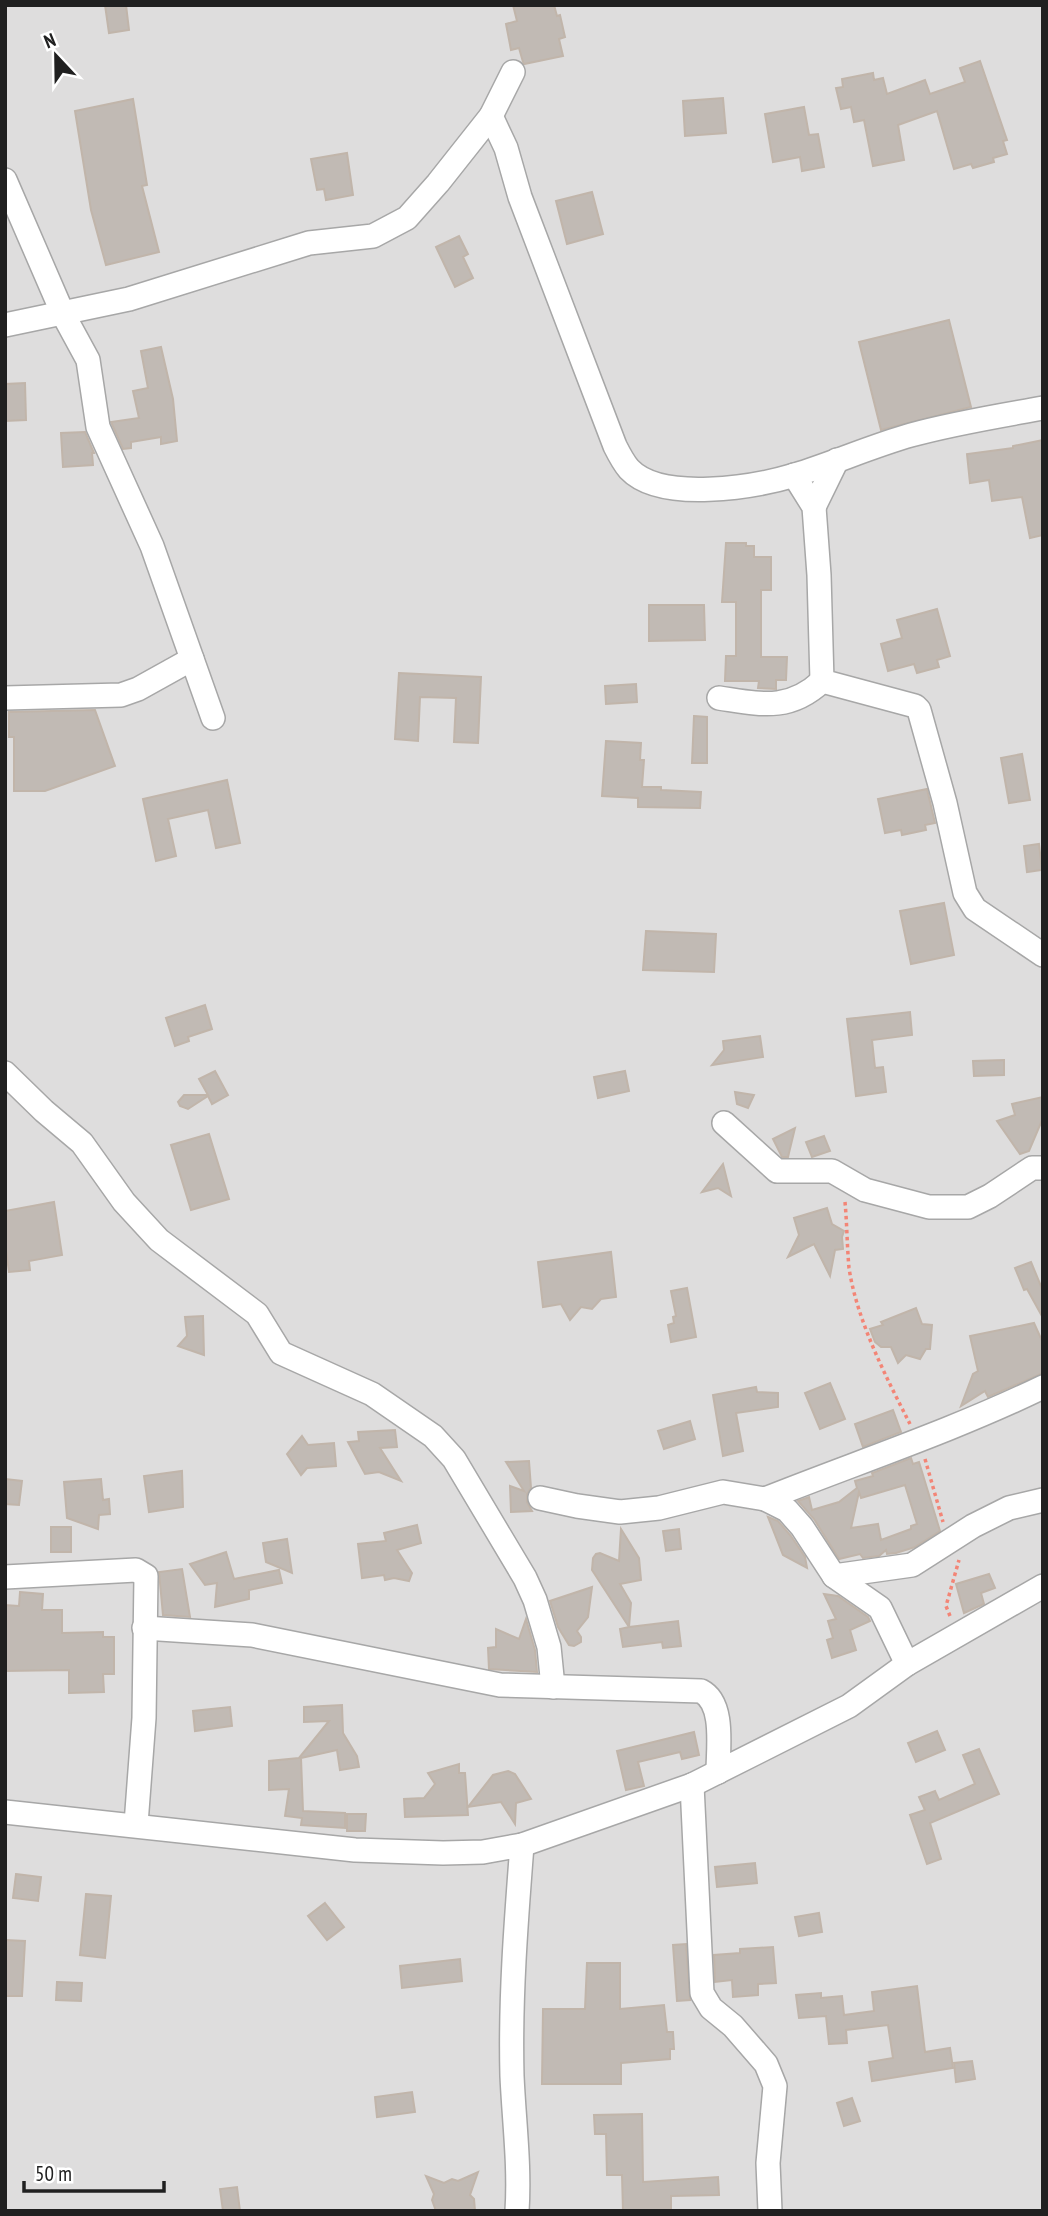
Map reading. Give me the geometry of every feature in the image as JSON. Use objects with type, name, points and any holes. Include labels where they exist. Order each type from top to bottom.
[{"type":"street","points":[[5,325],[128,299],[309,243],[373,236],[407,218],[491,116],[513,72]]},
{"type":"street","points":[[491,116],[506,148],[520,197],[615,446],[630,470],[643,479],[659,485],[689,488],[738,486],[794,475],[920,433],[1043,408]]},
{"type":"street","points":[[5,180],[63,314],[88,360],[98,427],[152,546],[213,718]]},
{"type":"street","points":[[814,507],[837,460]]},
{"type":"street","points":[[794,475],[814,507],[822,681]]},
{"type":"street","points":[[5,698],[121,695],[138,689],[192,659]]},
{"type":"street","points":[[719,698],[763,705],[786,703],[801,697],[822,681]]},
{"type":"street","points":[[822,681],[915,706],[919,710],[945,803],[965,893],[975,909],[1043,955]]},
{"type":"street","points":[[5,1073],[82,1143],[124,1202],[159,1240],[257,1314],[281,1353],[372,1394],[433,1436],[454,1459],[525,1578],[535,1600],[549,1647],[553,1687]]},
{"type":"street","points":[[724,1123],[777,1171],[798,1173],[825,1170],[843,1176],[865,1190],[929,1207],[968,1207],[1032,1168],[1043,1168]]},
{"type":"street","points":[[765,1499],[990,1412],[1043,1387]]},
{"type":"street","points":[[540,1498],[620,1512],[659,1508],[723,1492],[765,1499],[787,1510],[834,1576],[880,1608],[907,1664]]},
{"type":"street","points":[[834,1576],[912,1565],[1009,1507],[1043,1500]]},
{"type":"street","points":[[5,1577],[136,1570],[146,1576],[144,1718],[136,1824]]},
{"type":"street","points":[[5,1812],[389,1852],[483,1852],[522,1845],[692,1785],[849,1706],[907,1664],[1043,1586]]},
{"type":"street","points":[[144,1628],[252,1635],[499,1685],[701,1691],[709,1695],[717,1712],[718,1772]]},
{"type":"street","points":[[692,1785],[702,1993],[711,2008],[733,2026],[766,2064],[775,2086],[768,2163],[770,2211]]},
{"type":"street","points":[[517,2211],[519,2190],[512,2075],[513,1962],[522,1845]]},
{"type":"path","points":[[843,1176],[850,1268],[857,1300],[885,1374],[913,1429],[913,1443],[923,1452],[940,1513],[960,1556],[946,1606],[951,1625],[957,1634]]},
{"type":"shaded area","points":[[5,5],[1043,5],[1043,2211],[5,2211]]},
{"type":"building","points":[[105,5],[126,5],[129,30],[109,33]]},
{"type":"building","points":[[513,5],[554,5],[557,16],[560,15],[565,37],[559,39],[563,56],[524,64],[519,48],[511,50],[506,24],[517,21]]},
{"type":"building","points":[[980,61],[1007,140],[1003,141],[1007,154],[993,158],[994,162],[973,168],[971,164],[954,169],[937,111],[898,125],[904,160],[873,166],[864,120],[854,122],[851,107],[841,109],[836,88],[843,87],[842,79],[873,73],[874,80],[883,78],[887,94],[925,80],[930,94],[965,82],[960,68]]},
{"type":"building","points":[[723,98],[726,133],[685,136],[683,101]]},
{"type":"building","points":[[133,99],[147,185],[142,186],[159,252],[106,265],[91,210],[75,111]]},
{"type":"building","points":[[804,107],[809,135],[818,134],[824,167],[802,171],[800,157],[773,162],[765,114]]},
{"type":"building","points":[[347,153],[353,195],[326,200],[324,189],[317,190],[311,159]]},
{"type":"building","points":[[592,192],[603,234],[567,244],[556,201]]},
{"type":"building","points":[[459,236],[468,254],[463,257],[473,278],[455,287],[436,247]]},
{"type":"building","points":[[949,320],[971,407],[881,430],[859,342]]},
{"type":"building","points":[[161,347],[173,399],[177,441],[161,444],[161,437],[131,442],[131,448],[123,449],[111,422],[139,418],[133,391],[148,388],[141,351]]},
{"type":"building","points":[[25,383],[26,420],[5,421],[5,384]]},
{"type":"building","points":[[85,432],[94,453],[93,465],[63,467],[61,433]]},
{"type":"building","points":[[1043,440],[1043,535],[1030,538],[1022,497],[992,501],[989,480],[970,483],[967,454],[1013,448]]},
{"type":"building","points":[[726,543],[746,543],[746,546],[754,546],[754,557],[771,557],[771,590],[761,590],[761,657],[787,657],[786,680],[776,680],[776,689],[758,688],[759,681],[725,681],[726,656],[736,656],[736,602],[722,602]]},
{"type":"building","points":[[649,605],[704,605],[705,640],[649,641]]},
{"type":"building","points":[[937,609],[950,656],[937,660],[939,667],[917,673],[914,664],[888,671],[881,644],[902,638],[897,620]]},
{"type":"building","points":[[399,673],[481,677],[478,743],[454,742],[456,698],[420,697],[418,741],[395,739]]},
{"type":"building","points":[[636,684],[637,702],[606,704],[605,686]]},
{"type":"building","points":[[95,710],[115,766],[45,791],[14,791],[14,737],[9,737],[9,712]]},
{"type":"building","points":[[694,716],[707,717],[707,763],[692,763]]},
{"type":"building","points":[[606,741],[641,743],[640,760],[644,760],[642,787],[701,792],[700,808],[638,807],[638,798],[602,796]]},
{"type":"building","points":[[1022,754],[1030,800],[1009,803],[1001,758]]},
{"type":"building","points":[[227,780],[240,843],[216,848],[208,810],[168,819],[176,856],[156,861],[143,799]]},
{"type":"building","points":[[927,789],[935,823],[925,825],[926,830],[902,835],[901,830],[885,833],[878,799]]},
{"type":"building","points":[[1039,844],[1042,870],[1027,872],[1024,846]]},
{"type":"building","points":[[944,903],[954,955],[911,964],[900,911]]},
{"type":"building","points":[[646,931],[716,934],[714,972],[643,970]]},
{"type":"building","points":[[205,1005],[212,1029],[188,1037],[189,1041],[175,1046],[166,1018]]},
{"type":"building","points":[[910,1012],[912,1035],[872,1040],[875,1068],[883,1067],[886,1092],[856,1096],[847,1019]]},
{"type":"building","points":[[760,1036],[763,1057],[712,1065],[724,1050],[723,1041]]},
{"type":"building","points":[[1004,1060],[1004,1075],[974,1076],[973,1061]]},
{"type":"building","points":[[215,1071],[228,1095],[212,1104],[208,1096],[188,1109],[180,1106],[178,1102],[184,1095],[208,1095],[199,1079]]},
{"type":"building","points":[[625,1071],[629,1091],[598,1098],[594,1077]]},
{"type":"building","points":[[735,1092],[754,1095],[748,1108],[737,1104]]},
{"type":"building","points":[[1043,1097],[1043,1118],[1029,1151],[1020,1154],[997,1121],[1015,1115],[1012,1104]]},
{"type":"building","points":[[795,1128],[788,1157],[782,1157],[773,1139]]},
{"type":"building","points":[[209,1134],[229,1199],[191,1210],[171,1145]]},
{"type":"building","points":[[824,1136],[830,1151],[812,1157],[806,1142]]},
{"type":"building","points":[[723,1164],[731,1196],[718,1188],[702,1192]]},
{"type":"building","points":[[54,1202],[62,1255],[29,1261],[30,1270],[9,1272],[5,1211]]},
{"type":"building","points":[[827,1208],[832,1224],[844,1231],[843,1249],[835,1250],[830,1276],[814,1244],[788,1257],[799,1235],[794,1218]]},
{"type":"building","points":[[611,1252],[616,1297],[601,1299],[592,1309],[581,1307],[570,1320],[561,1304],[543,1307],[538,1262]]},
{"type":"building","points":[[1031,1262],[1043,1291],[1043,1318],[1027,1289],[1024,1290],[1015,1268]]},
{"type":"building","points":[[687,1288],[696,1337],[671,1342],[668,1325],[674,1323],[673,1317],[676,1316],[671,1291]]},
{"type":"building","points":[[916,1308],[922,1324],[932,1325],[930,1349],[926,1349],[920,1359],[906,1355],[898,1363],[891,1347],[881,1347],[875,1342],[870,1329]]},
{"type":"building","points":[[203,1316],[204,1355],[178,1346],[187,1336],[185,1317]]},
{"type":"building","points":[[1034,1323],[1043,1343],[1043,1373],[988,1397],[985,1391],[961,1406],[973,1374],[978,1371],[970,1336]]},
{"type":"building","points":[[830,1383],[845,1419],[820,1429],[805,1393]]},
{"type":"building","points":[[756,1387],[757,1392],[778,1393],[778,1407],[736,1413],[743,1451],[723,1456],[713,1395]]},
{"type":"building","points":[[893,1410],[901,1432],[863,1447],[855,1424]]},
{"type":"building","points":[[690,1421],[695,1439],[664,1449],[658,1431]]},
{"type":"building","points":[[395,1430],[397,1447],[380,1448],[401,1481],[379,1472],[365,1474],[348,1442],[359,1441],[358,1432]]},
{"type":"building","points":[[302,1436],[308,1445],[334,1443],[336,1466],[307,1468],[301,1475],[287,1454]]},
{"type":"building","points":[[911,1458],[913,1464],[919,1462],[940,1531],[915,1547],[896,1553],[887,1554],[886,1550],[879,1556],[863,1558],[860,1554],[839,1559],[814,1519],[798,1501],[809,1497],[812,1510],[839,1502],[857,1488],[855,1481],[873,1476],[872,1473]],"holes":[[[905,1485],[917,1524],[911,1526],[911,1529],[881,1540],[878,1524],[851,1528],[859,1492],[861,1498]]]},
{"type":"building","points":[[529,1461],[531,1488],[527,1494],[527,1502],[532,1511],[511,1512],[510,1486],[524,1491],[506,1462]]},
{"type":"building","points":[[182,1471],[183,1507],[149,1512],[144,1476]]},
{"type":"building","points":[[5,1479],[22,1481],[19,1505],[5,1504]]},
{"type":"building","points":[[101,1479],[103,1500],[109,1499],[110,1514],[99,1515],[98,1529],[67,1518],[64,1482]]},
{"type":"building","points":[[768,1517],[778,1521],[791,1536],[805,1557],[807,1568],[783,1555]]},
{"type":"building","points":[[417,1525],[421,1543],[397,1550],[412,1573],[409,1581],[394,1578],[385,1580],[384,1575],[362,1578],[358,1544],[386,1541],[384,1533]]},
{"type":"building","points":[[51,1527],[71,1527],[71,1552],[51,1552]]},
{"type":"building","points":[[621,1529],[639,1558],[641,1580],[620,1584],[631,1603],[629,1627],[592,1570],[596,1554],[600,1553],[619,1561]]},
{"type":"building","points":[[679,1529],[681,1549],[666,1551],[663,1531]]},
{"type":"building","points":[[287,1539],[292,1573],[266,1562],[263,1543]]},
{"type":"building","points":[[226,1552],[234,1579],[279,1570],[282,1583],[249,1590],[249,1599],[215,1607],[217,1583],[205,1585],[190,1564]]},
{"type":"building","points":[[182,1569],[190,1617],[163,1615],[159,1572]]},
{"type":"building","points":[[989,1574],[995,1588],[981,1593],[984,1604],[964,1613],[956,1584]]},
{"type":"building","points":[[592,1587],[588,1617],[577,1631],[581,1642],[574,1646],[569,1645],[558,1627],[550,1601]]},
{"type":"building","points":[[20,1592],[43,1594],[42,1610],[62,1610],[62,1633],[103,1632],[103,1637],[114,1637],[114,1674],[103,1674],[104,1692],[69,1693],[69,1670],[5,1671],[5,1605],[19,1606]]},
{"type":"building","points":[[824,1594],[838,1596],[870,1621],[850,1630],[856,1650],[832,1658],[827,1640],[833,1638],[828,1621],[836,1619]]},
{"type":"building","points":[[526,1619],[535,1650],[537,1672],[489,1669],[488,1648],[496,1647],[496,1629],[519,1639]]},
{"type":"building","points":[[678,1621],[681,1646],[663,1648],[662,1642],[623,1647],[620,1629]]},
{"type":"building","points":[[342,1705],[343,1733],[357,1756],[359,1767],[340,1770],[337,1750],[301,1758],[303,1811],[345,1813],[345,1828],[301,1825],[302,1818],[285,1816],[289,1789],[269,1790],[269,1761],[299,1758],[329,1721],[304,1722],[304,1707]]},
{"type":"building","points":[[230,1707],[232,1726],[195,1731],[193,1711]]},
{"type":"building","points":[[937,1731],[945,1750],[916,1762],[908,1743]]},
{"type":"building","points":[[694,1732],[699,1755],[682,1759],[680,1752],[638,1762],[644,1786],[626,1790],[617,1751]]},
{"type":"building","points":[[979,1749],[999,1794],[930,1823],[941,1859],[927,1864],[910,1815],[925,1810],[919,1797],[935,1791],[939,1800],[975,1784],[963,1755]]},
{"type":"building","points":[[459,1764],[459,1773],[465,1773],[468,1815],[405,1817],[404,1799],[424,1798],[435,1784],[428,1773]]},
{"type":"building","points":[[508,1771],[515,1774],[531,1799],[516,1803],[515,1824],[501,1802],[468,1807],[493,1775]]},
{"type":"building","points":[[347,1814],[366,1814],[365,1831],[347,1831]]},
{"type":"building","points":[[755,1863],[757,1883],[717,1887],[715,1867]]},
{"type":"building","points":[[16,1874],[41,1877],[38,1901],[13,1898]]},
{"type":"building","points":[[86,1894],[111,1896],[105,1958],[80,1955]]},
{"type":"building","points":[[325,1903],[344,1927],[327,1940],[308,1916]]},
{"type":"building","points":[[819,1913],[822,1932],[799,1936],[795,1917]]},
{"type":"building","points":[[5,1940],[25,1941],[22,1996],[5,1996]]},
{"type":"building","points":[[686,1944],[690,2000],[677,2001],[673,1945]]},
{"type":"building","points":[[773,1947],[776,1983],[758,1984],[758,1995],[733,1997],[732,1980],[715,1982],[714,1955],[740,1953],[740,1949]]},
{"type":"building","points":[[460,1959],[462,1981],[402,1988],[400,1966]]},
{"type":"building","points":[[587,1963],[620,1963],[620,2009],[664,2005],[667,2032],[673,2032],[674,2049],[670,2049],[670,2059],[621,2063],[621,2084],[542,2084],[543,2009],[585,2009]]},
{"type":"building","points":[[57,1982],[82,1983],[81,2001],[56,2000]]},
{"type":"building","points":[[917,1986],[925,2052],[950,2048],[953,2068],[872,2081],[869,2062],[893,2058],[888,2025],[846,2030],[847,2043],[829,2044],[826,2016],[799,2018],[796,1995],[821,1993],[821,1998],[842,1996],[844,2015],[874,2011],[872,1992]]},
{"type":"building","points":[[972,2061],[975,2079],[956,2082],[954,2063]]},
{"type":"building","points":[[412,2092],[415,2112],[377,2117],[375,2097]]},
{"type":"building","points":[[852,2098],[860,2121],[844,2126],[837,2103]]},
{"type":"building","points":[[642,2114],[643,2182],[718,2177],[719,2195],[671,2196],[671,2211],[623,2211],[622,2175],[607,2175],[606,2134],[595,2134],[594,2115]]},
{"type":"building","points":[[478,2172],[470,2195],[474,2199],[475,2211],[436,2211],[432,2200],[434,2194],[426,2176],[444,2183],[452,2179],[458,2181]]},
{"type":"building","points":[[237,2187],[240,2211],[223,2211],[220,2189]]}]
